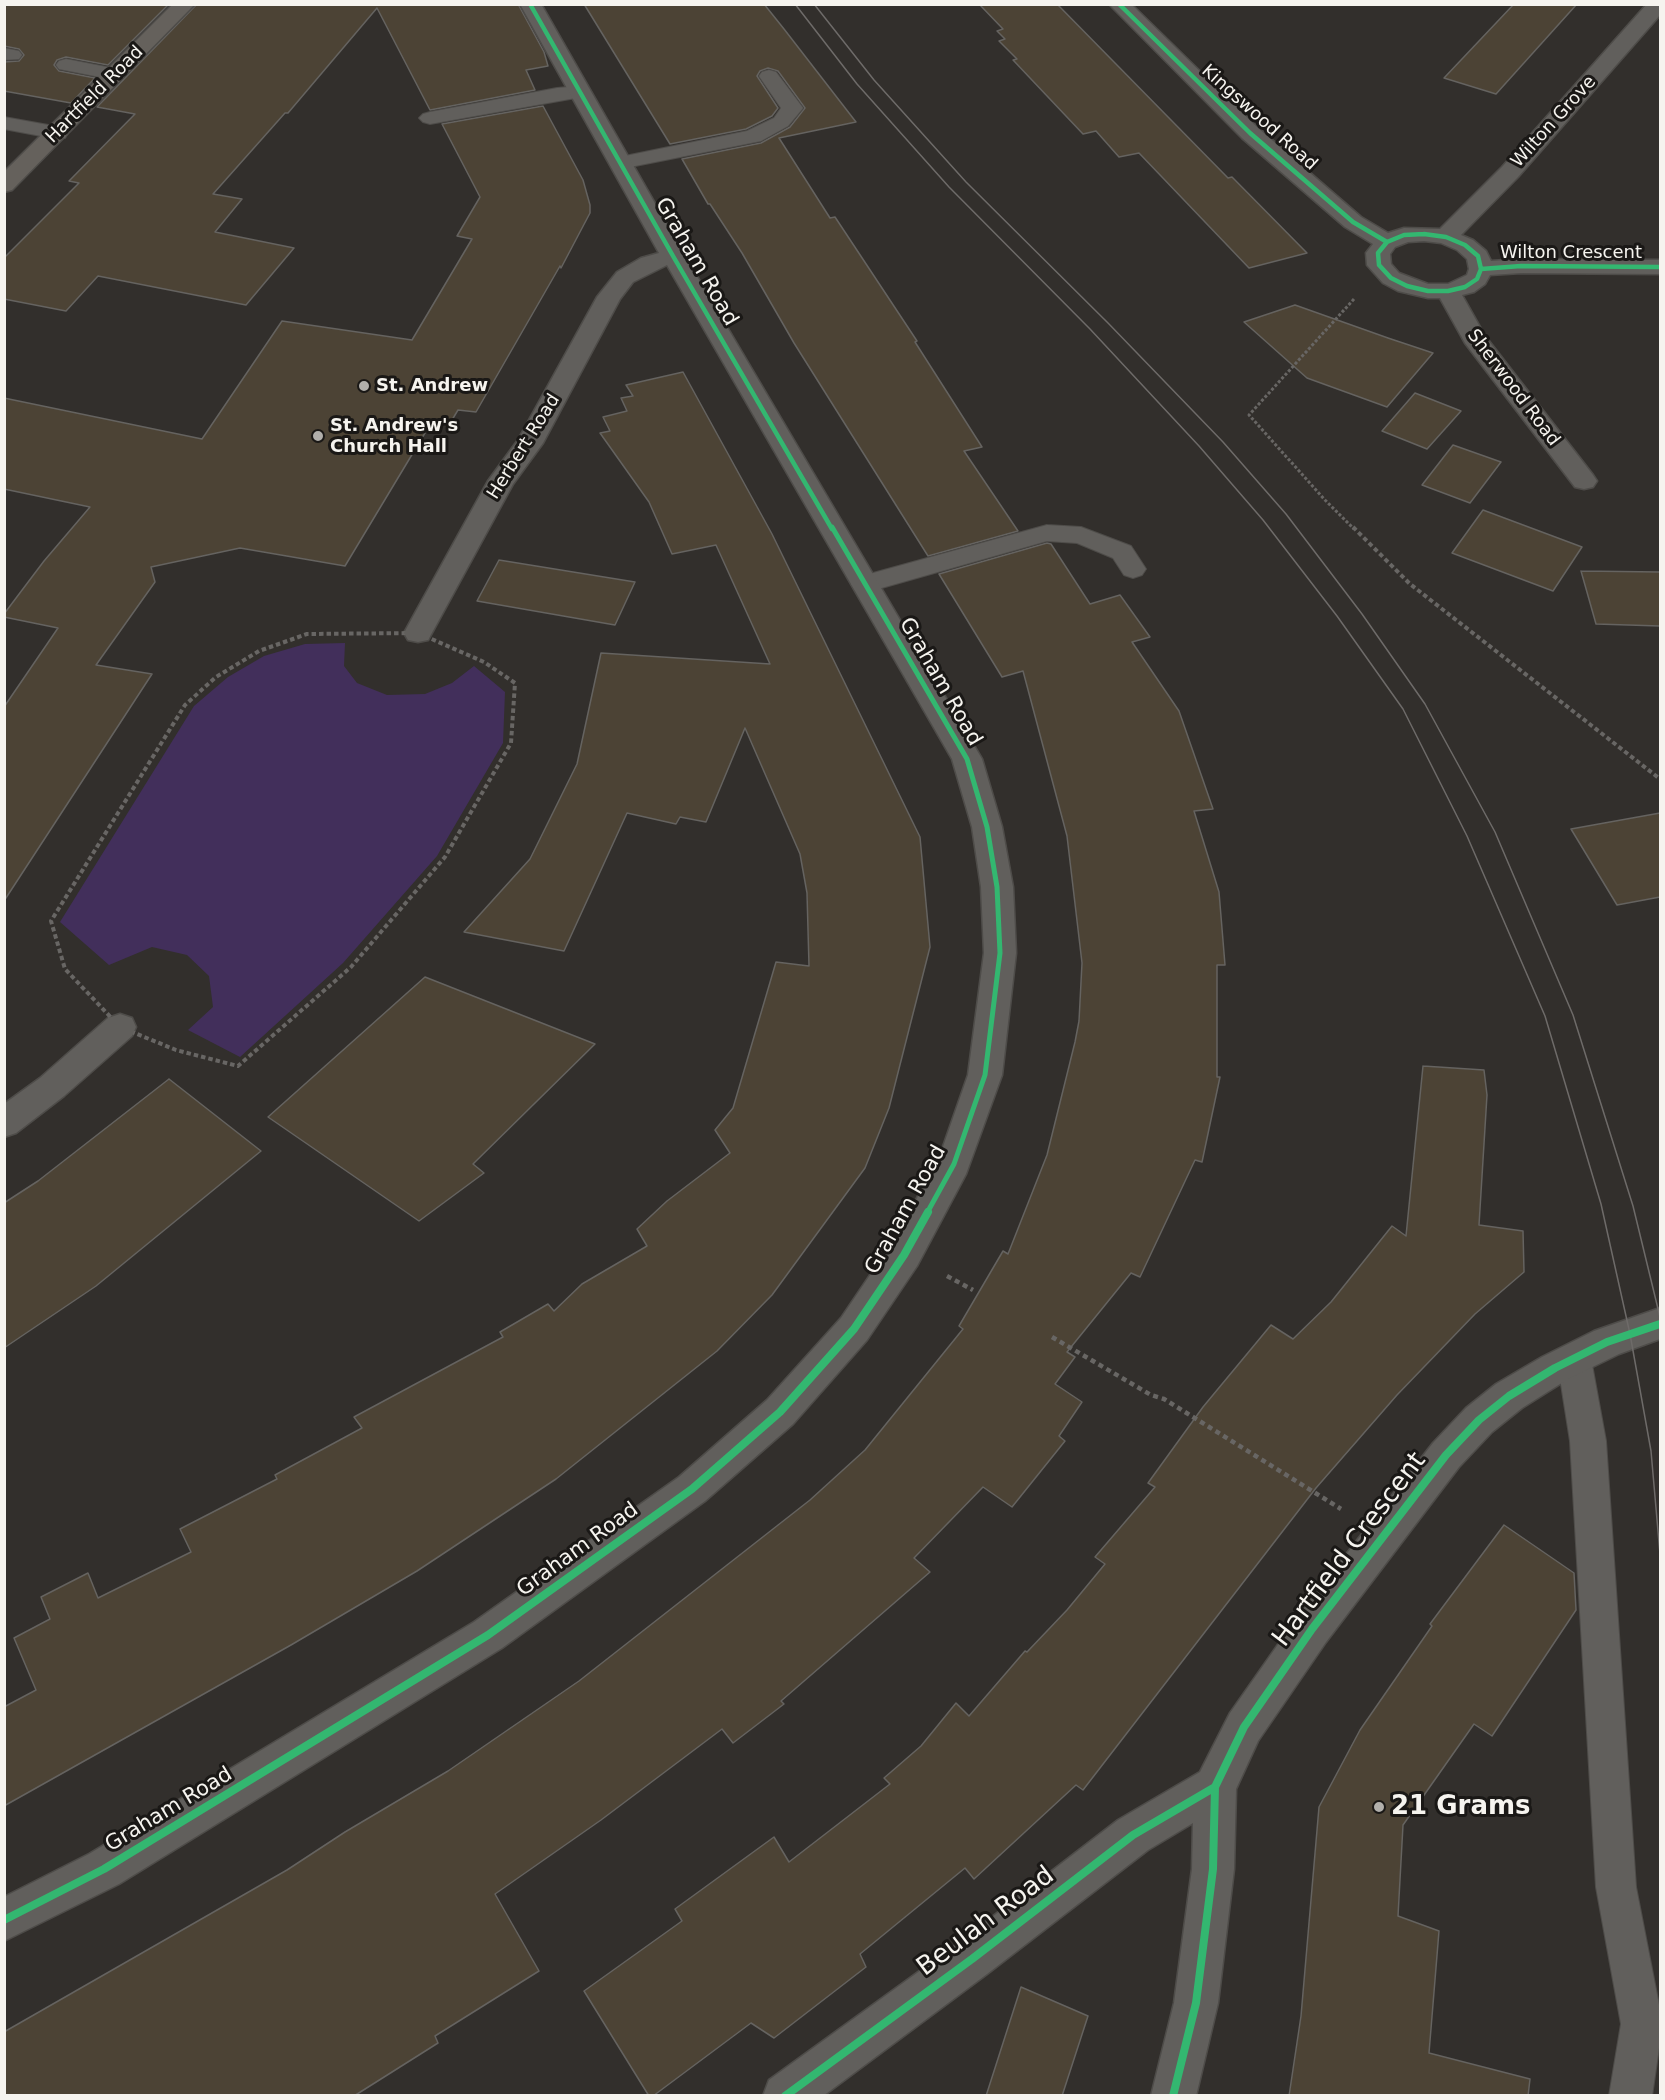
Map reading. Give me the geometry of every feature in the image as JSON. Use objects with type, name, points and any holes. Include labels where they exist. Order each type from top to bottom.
[{"type":"main road","name":"Hartfield Road","points":[[4,185],[185,4]]},
{"type":"street","name":"Graham Road","points":[[4,1920],[104,1869],[488,1635],[692,1489],[780,1412],[854,1329],[904,1255],[954,1164],[985,1075],[1000,953],[997,887],[987,827],[966,759],[673,256],[530,4]]},
{"type":"street","name":"Kingswood Road","points":[[1119,4],[1250,133],[1353,222],[1388,242]]},
{"type":"street","name":"Wilton Grove","points":[[1446,237],[1510,172],[1659,4]]},
{"type":"street","points":[[1424,234],[1446,237],[1465,245],[1478,256],[1481,269],[1477,279],[1465,287],[1448,291],[1428,291],[1407,286],[1391,278],[1379,265],[1378,253],[1388,242],[1404,235],[1424,234]]},
{"type":"street","name":"Herbert Road","points":[[418,633],[501,481],[530,443],[609,297],[625,277],[649,263],[673,256]]},
{"type":"street","name":"Wilton Crescent","points":[[1481,269],[1521,266],[1660,267]]},
{"type":"street","name":"Sherwood Road","points":[[1448,291],[1474,338],[1584,481]]},
{"type":"street","points":[[4,1123],[52,1087],[120,1027]]},
{"type":"street","name":"Hartfield Crescent","points":[[1173,2096],[1196,2003],[1213,1869],[1215,1787],[1244,1727],[1312,1629],[1446,1455],[1479,1420],[1509,1396],[1574,1359],[1607,1342],[1660,1324]]},
{"type":"street","name":"Beulah Road","points":[[785,2096],[972,1959],[1132,1835],[1215,1787]]},
{"type":"lane","points":[[66,65],[116,74]]},
{"type":"lane","points":[[620,163],[753,136],[780,122],[792,108],[769,76]]},
{"type":"lane","points":[[430,118],[557,94],[580,92]]},
{"type":"lane","points":[[4,123],[57,133]]},
{"type":"lane","points":[[864,584],[1047,533],[1082,535],[1122,552],[1134,568]]},
{"type":"lane","points":[[1574,1359],[1588,1441],[1616,1887],[1642,2024],[1630,2096]]},
{"type":"path","points":[[1391,278],[1360,292],[1249,415],[1325,500],[1410,584],[1660,779]]},
{"type":"path","points":[[418,633],[484,663],[515,683],[511,743],[445,857],[351,967],[238,1066],[176,1050],[120,1027],[65,969],[51,921],[185,705],[216,676],[259,651],[307,634],[418,633]]},
{"type":"path","points":[[1052,1337],[1151,1395],[1174,1405],[1341,1509],[1382,1539]]},
{"type":"shaded area","points":[[345,643],[344,666],[357,683],[387,695],[425,694],[452,683],[474,666],[505,692],[503,743],[437,856],[343,963],[240,1057],[188,1030],[213,1007],[209,976],[187,955],[152,947],[109,965],[60,922],[194,706],[228,677],[264,656],[305,644]]},
{"type":"building","points":[[4,4],[169,4],[108,65],[66,57],[57,60],[54,65],[59,71],[95,78],[71,103],[4,91],[4,62],[19,61],[24,55],[19,49],[4,46]]},
{"type":"building","points":[[197,4],[518,4],[544,52],[548,66],[526,70],[535,90],[430,110],[377,8],[288,113],[285,113],[213,194],[242,199],[215,232],[294,248],[246,305],[98,276],[66,311],[4,299],[4,258],[79,183],[69,181],[135,114],[97,107]]},
{"type":"building","points":[[584,4],[764,4],[856,122],[779,138],[830,218],[835,217],[917,341],[915,342],[982,447],[964,451],[1018,531],[928,556],[682,159],[761,143],[790,127],[805,108],[778,71],[768,68],[760,71],[757,76],[778,108],[772,116],[746,129],[670,144]]},
{"type":"building","points":[[979,4],[1057,4],[1228,178],[1232,177],[1307,253],[1249,268],[1139,153],[1119,157],[1096,131],[1083,134],[1013,60],[1017,59],[999,41],[1005,39],[997,31],[1003,29]]},
{"type":"building","points":[[1514,4],[1577,4],[1496,94],[1444,78]]},
{"type":"building","points":[[543,106],[583,180],[590,213],[561,268],[560,266],[476,412],[458,410],[449,425],[431,423],[345,566],[240,548],[151,567],[155,582],[96,665],[152,674],[4,901],[4,707],[58,628],[4,617],[4,614],[44,561],[90,507],[4,489],[4,398],[202,439],[282,321],[412,340],[472,239],[457,236],[480,197],[442,124]]},
{"type":"building","points":[[1295,305],[1433,353],[1387,407],[1307,378],[1244,322]]},
{"type":"building","points":[[683,372],[772,534],[920,837],[930,947],[889,1108],[865,1168],[772,1295],[717,1351],[556,1479],[417,1571],[291,1645],[4,1806],[4,1707],[36,1690],[14,1638],[50,1619],[41,1597],[88,1573],[98,1598],[191,1552],[180,1529],[277,1479],[275,1475],[362,1428],[354,1417],[503,1337],[500,1332],[548,1304],[554,1311],[582,1284],[647,1246],[637,1229],[667,1201],[730,1153],[715,1130],[733,1108],[776,962],[809,966],[807,893],[800,854],[745,728],[706,822],[680,817],[676,824],[627,813],[564,951],[464,932],[530,859],[577,764],[601,653],[770,664],[716,545],[672,554],[649,502],[600,433],[610,431],[603,417],[627,411],[621,398],[633,396],[626,385]]},
{"type":"building","points":[[1415,393],[1461,411],[1427,449],[1382,431]]},
{"type":"building","points":[[1453,445],[1501,462],[1470,503],[1422,485]]},
{"type":"building","points":[[1483,510],[1582,547],[1553,591],[1452,553]]},
{"type":"building","points":[[1047,543],[1051,544],[1090,604],[1120,595],[1150,637],[1132,642],[1179,711],[1213,809],[1194,811],[1219,892],[1225,965],[1217,965],[1217,1077],[1220,1077],[1202,1162],[1195,1160],[1140,1277],[1131,1273],[1067,1352],[1075,1357],[1055,1384],[1082,1402],[1059,1436],[1065,1441],[1012,1507],[983,1487],[914,1558],[930,1572],[781,1701],[784,1704],[733,1743],[722,1729],[601,1820],[495,1894],[539,1971],[435,2036],[438,2043],[354,2096],[4,2096],[4,2032],[287,1870],[345,1832],[448,1771],[579,1681],[810,1500],[865,1450],[963,1329],[959,1326],[1003,1251],[1008,1254],[1047,1155],[1079,1021],[1082,963],[1067,836],[1023,671],[1002,677],[939,574]]},
{"type":"building","points":[[499,560],[635,582],[615,625],[477,601]]},
{"type":"building","points":[[1581,571],[1660,572],[1660,626],[1596,624]]},
{"type":"building","points":[[1660,813],[1660,897],[1617,905],[1571,829]]},
{"type":"building","points":[[425,977],[595,1044],[473,1164],[484,1173],[419,1221],[268,1117]]},
{"type":"building","points":[[1423,1066],[1484,1070],[1487,1095],[1479,1225],[1523,1231],[1524,1272],[1475,1314],[1397,1395],[1316,1488],[1083,1790],[1076,1785],[974,1879],[965,1868],[860,1954],[866,1967],[774,2038],[751,2023],[653,2096],[649,2096],[584,1991],[682,1921],[675,1909],[774,1837],[789,1862],[890,1784],[884,1778],[921,1746],[956,1703],[969,1716],[1025,1651],[1027,1652],[1067,1610],[1105,1564],[1095,1557],[1155,1487],[1148,1483],[1203,1407],[1271,1325],[1293,1339],[1331,1302],[1392,1226],[1406,1236]]},
{"type":"building","points":[[169,1079],[261,1151],[96,1286],[4,1348],[4,1203],[38,1181]]},
{"type":"building","points":[[1504,1525],[1574,1573],[1576,1610],[1492,1736],[1474,1724],[1403,1825],[1398,1916],[1439,1931],[1429,2053],[1530,2079],[1528,2096],[1289,2096],[1301,2016],[1319,1807],[1360,1730],[1432,1626],[1430,1624]]},
{"type":"building","points":[[1021,1987],[1088,2016],[1062,2096],[986,2096]]},
{"type":"tram line","points":[[795,4],[857,84],[949,187],[1090,329],[1199,446],[1263,520],[1337,616],[1403,709],[1467,836],[1545,1016],[1601,1204],[1630,1334],[1651,1451],[1660,1554]]},
{"type":"tram line","points":[[814,4],[874,80],[966,182],[1108,323],[1223,442],[1286,514],[1362,614],[1425,704],[1495,832],[1573,1015],[1633,1206],[1660,1317]]},
{"type":"cycle path","points":[[4,1920],[104,1869],[488,1635],[692,1489],[780,1412],[854,1329],[904,1255],[954,1164],[985,1075],[1000,953],[997,887],[987,827],[967,759],[673,256],[530,4]]},
{"type":"cycle path","points":[[1119,4],[1250,133],[1353,222],[1387,242]]},
{"type":"cycle path","points":[[1424,234],[1446,237],[1465,245],[1478,256],[1481,269],[1477,279],[1465,287],[1448,291],[1428,291],[1407,286],[1391,278],[1379,265],[1378,253],[1387,242],[1404,235],[1424,234]]},
{"type":"cycle path","points":[[1481,269],[1521,266],[1660,267]]},
{"type":"cycle path","points":[[1173,2096],[1196,2003],[1213,1869],[1215,1787],[1244,1727],[1312,1629],[1446,1455],[1479,1420],[1509,1396],[1555,1368],[1607,1342],[1660,1324]]},
{"type":"cycle path","points":[[785,2096],[972,1959],[1133,1835],[1215,1787]]},
{"type":"place","name":"St. Andrew","points":[[364,386]]},
{"type":"place","name":"St. Andrew's Church Hall","points":[[318,436]]},
{"type":"place","name":"21 Grams","points":[[1379,1807]]}]
